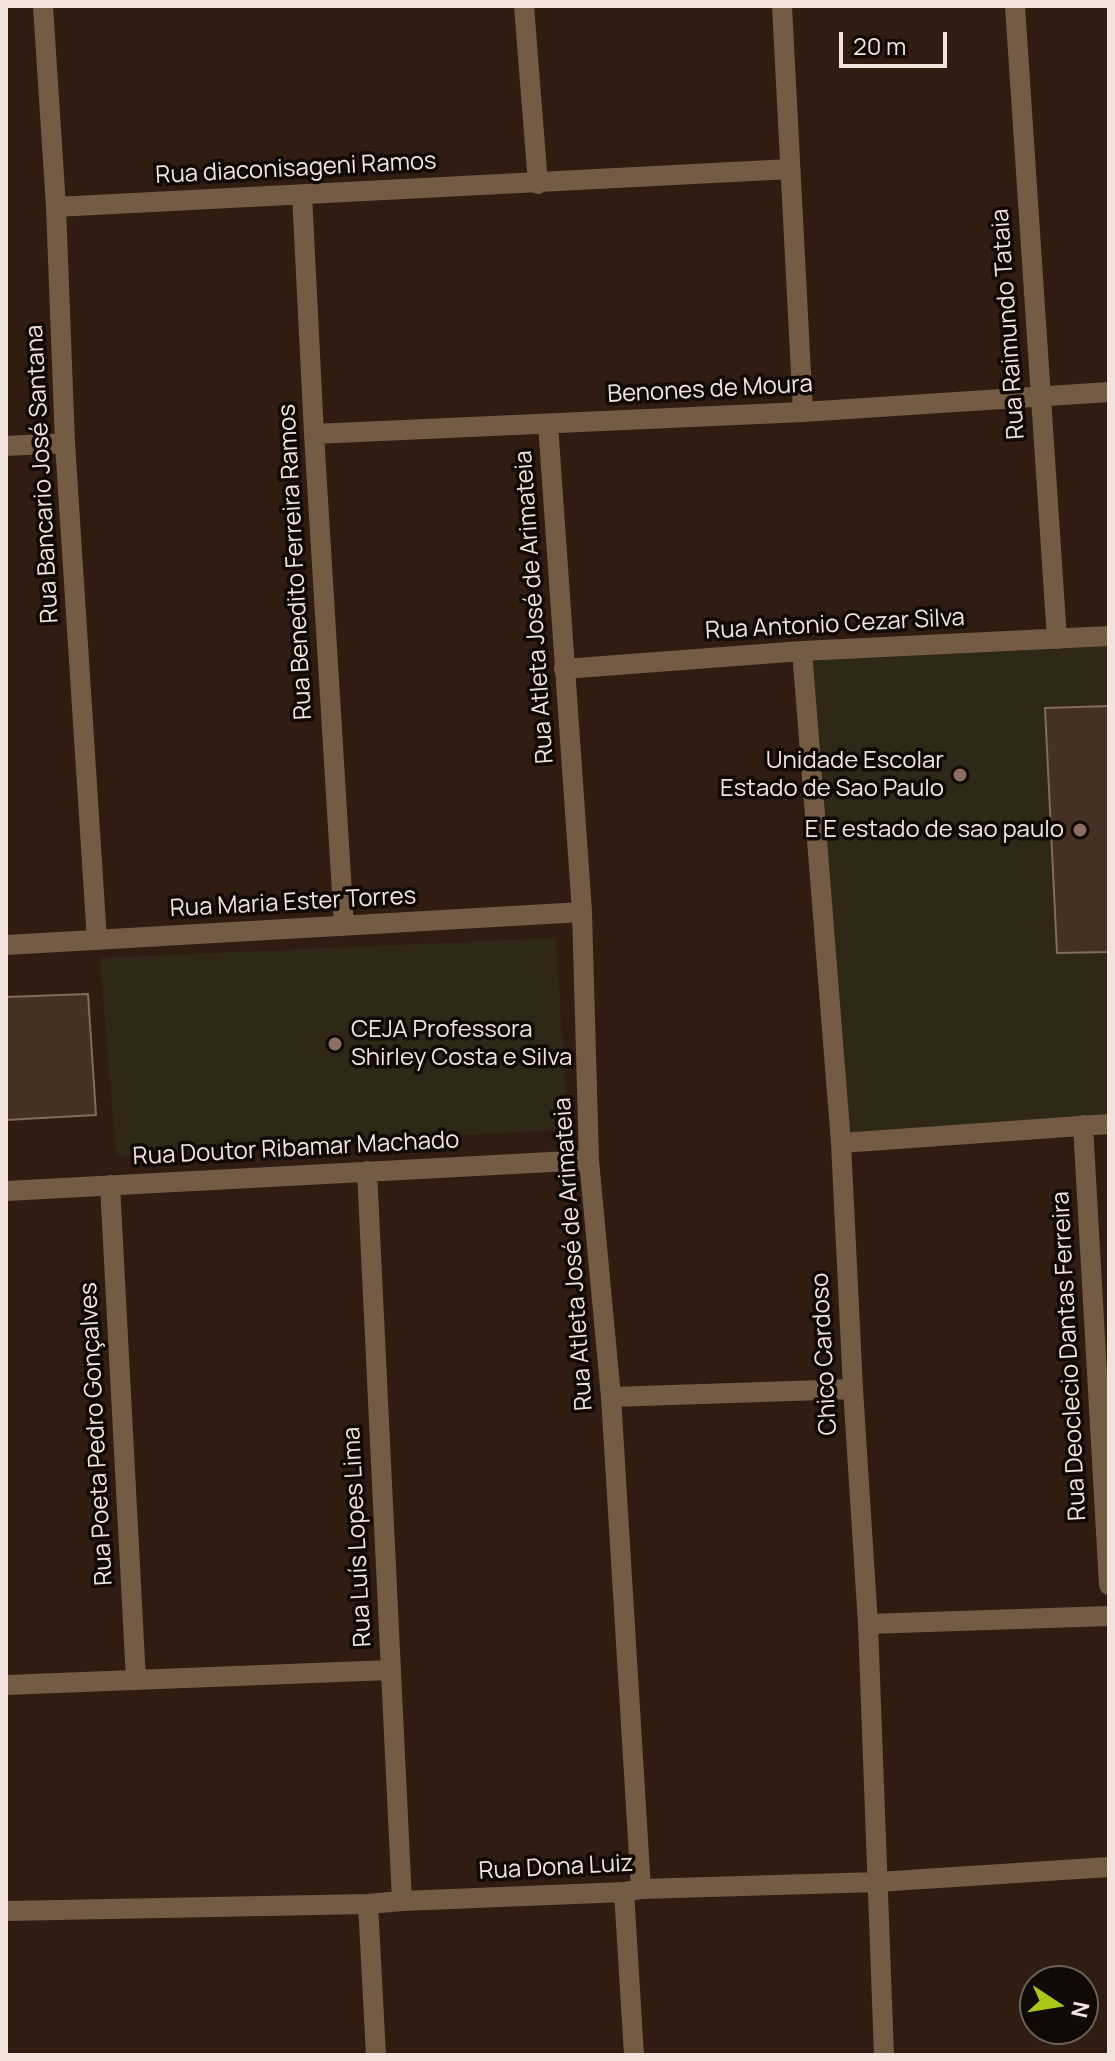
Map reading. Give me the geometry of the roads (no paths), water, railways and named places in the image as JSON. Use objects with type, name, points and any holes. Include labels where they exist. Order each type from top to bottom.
[{"type":"street","name":"Rua Bancario José Santana","points":[[43,6],[56,207],[65,443],[97,940]]},
{"type":"street","points":[[524,6],[538,184]]},
{"type":"street","points":[[782,6],[803,412]]},
{"type":"street","name":"Rua Raimundo Tataia","points":[[1015,6],[1057,639]]},
{"type":"street","name":"Rua diaconisageni Ramos","points":[[56,207],[790,169]]},
{"type":"street","name":"Rua Benedito Ferreira Ramos","points":[[302,194],[344,926]]},
{"type":"street","name":"Benones de Moura","points":[[314,434],[803,412],[1109,392]]},
{"type":"street","name":"Rua Atleta José de Arimateia","points":[[548,424],[582,912],[589,1160],[611,1397],[632,1891],[634,2055]]},
{"type":"street","points":[[6,446],[65,443]]},
{"type":"street","name":"Rua Antonio Cezar Silva","points":[[564,669],[802,651],[1109,636]]},
{"type":"street","name":"Chico Cardoso","points":[[802,651],[841,1143],[868,1624],[884,2055]]},
{"type":"street","name":"Rua Maria Ester Torres","points":[[6,945],[582,912]]},
{"type":"street","points":[[841,1143],[1109,1124]]},
{"type":"street","name":"Rua Deoclecio Dantas Ferreira","points":[[1083,1125],[1109,1585]]},
{"type":"street","name":"Rua Doutor Ribamar Machado","points":[[6,1191],[589,1160]]},
{"type":"street","name":"Rua Luís Lopes Lima","points":[[367,1171],[402,1901]]},
{"type":"street","name":"Rua Poeta Pedro Gonçalves","points":[[110,1185],[136,1680]]},
{"type":"street","points":[[611,1397],[853,1389]]},
{"type":"street","points":[[868,1624],[1109,1616]]},
{"type":"street","points":[[6,1685],[390,1670]]},
{"type":"street","name":"Rua Dona Luiz","points":[[6,1911],[368,1904],[877,1882],[1109,1867]]},
{"type":"street","points":[[368,1904],[376,2055]]},
{"type":"place","name":"Unidade Escolar Estado de Sao Paulo","points":[[960,775]]},
{"type":"place","name":"E E estado de sao paulo","points":[[1080,830]]},
{"type":"place","name":"CEJA Professora Shirley Costa e Silva","points":[[335,1044]]}]
